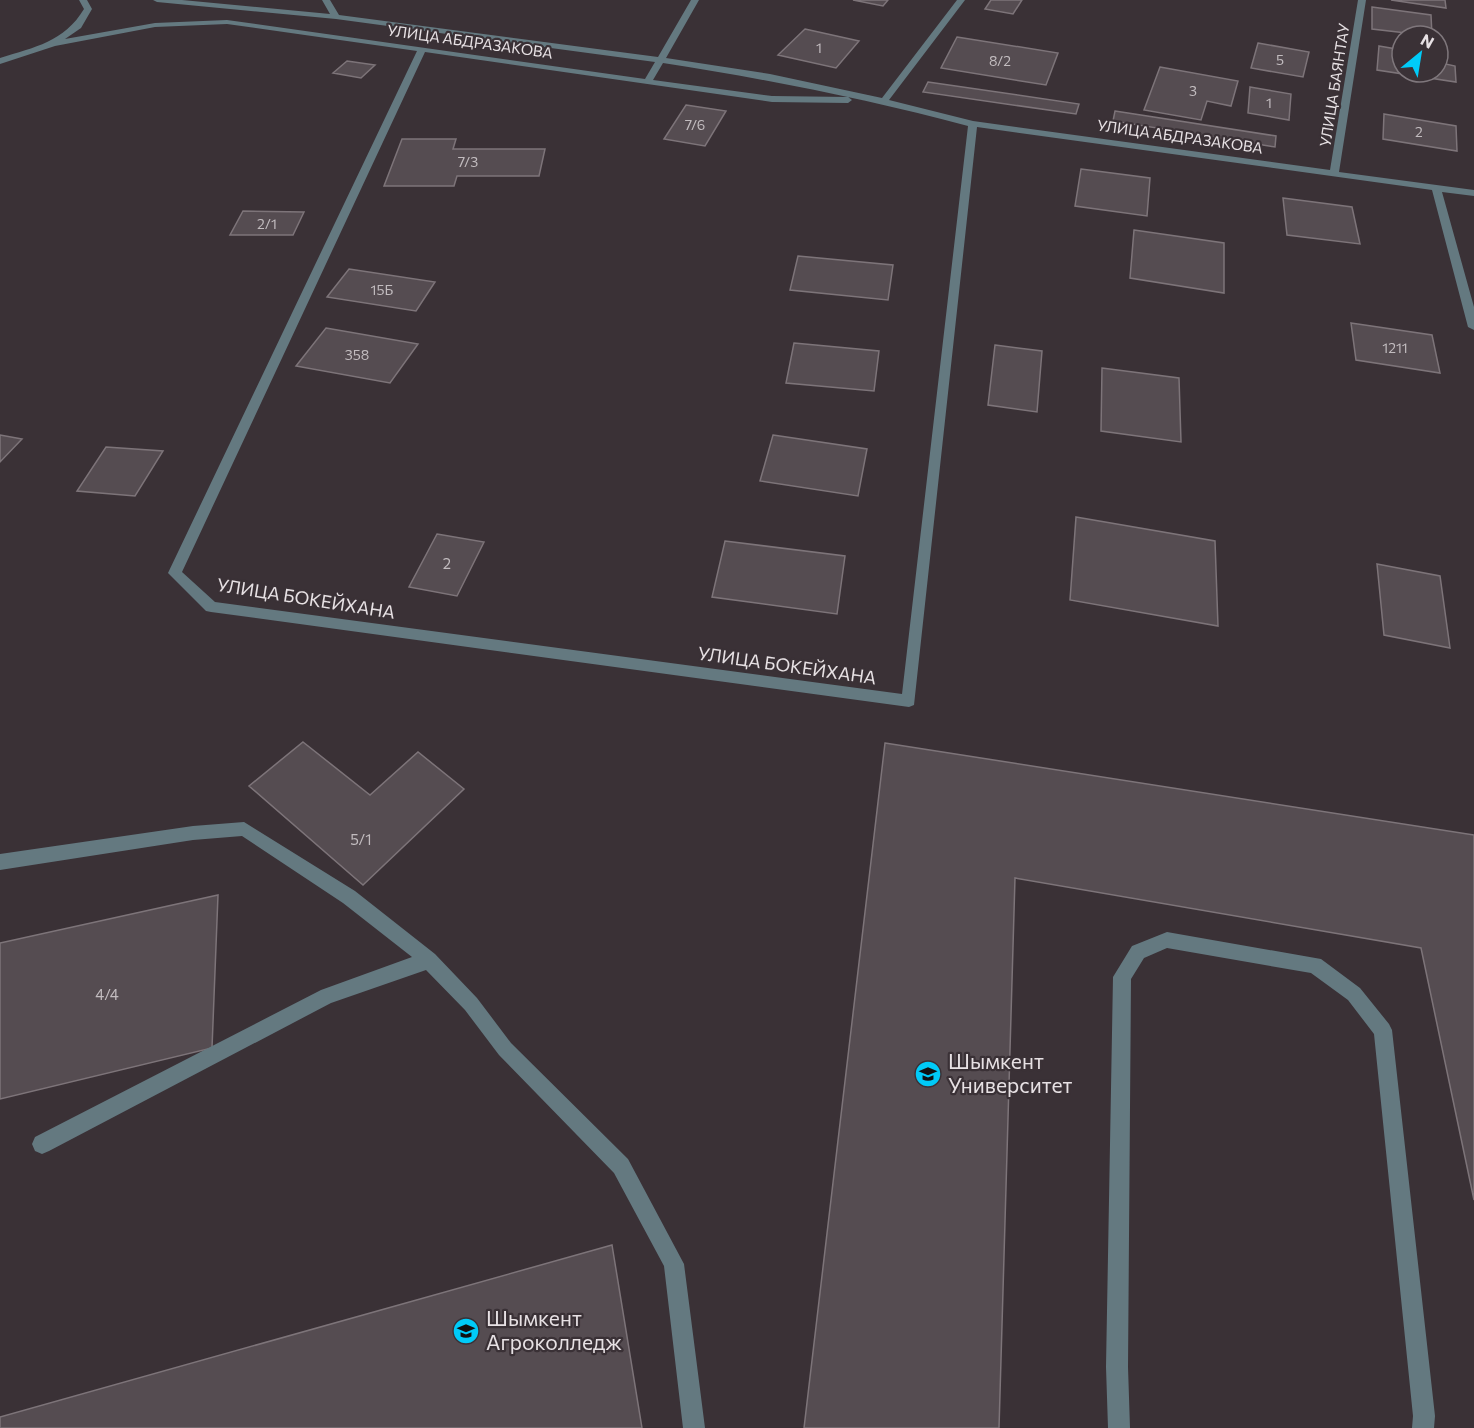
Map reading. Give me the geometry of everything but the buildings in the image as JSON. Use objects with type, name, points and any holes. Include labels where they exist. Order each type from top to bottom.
[{"type":"street","points":[[0,61],[53,44],[78,26],[88,9],[83,0]]},
{"type":"street","name":"УЛИЦА АБДРАЗАКОВА","points":[[157,0],[336,17],[661,60],[770,77],[884,101],[973,124],[1474,193]]},
{"type":"street","points":[[326,0],[336,17]]},
{"type":"street","points":[[647,83],[695,0]]},
{"type":"street","points":[[884,101],[961,0]]},
{"type":"street","name":"УЛИЦА БАЯНТАУ","points":[[1334,174],[1362,0]]},
{"type":"street","name":"УЛИЦА АБДРАЗАКОВА","points":[[53,44],[155,25],[226,22],[772,99],[884,101]]},
{"type":"street","name":"УЛИЦА БОКЕЙХАНА","points":[[422,50],[175,573],[211,607],[909,701],[973,124]]},
{"type":"street","points":[[1436,187],[1474,327]]},
{"type":"street","points":[[0,862],[193,833],[244,830],[349,897],[429,960],[471,1004],[505,1049],[621,1166],[674,1264],[694,1428]]},
{"type":"street","points":[[1119,1428],[1117,1367],[1122,977],[1138,952],[1167,940],[1315,965],[1354,994],[1383,1030],[1424,1416],[1423,1428]]},
{"type":"street","points":[[42,1144],[327,996],[429,960]]},
{"type":"place","name":"Шымкент Университет","points":[[928,1074]]},
{"type":"place","name":"Шымкент Агроколледж","points":[[466,1331]]}]
